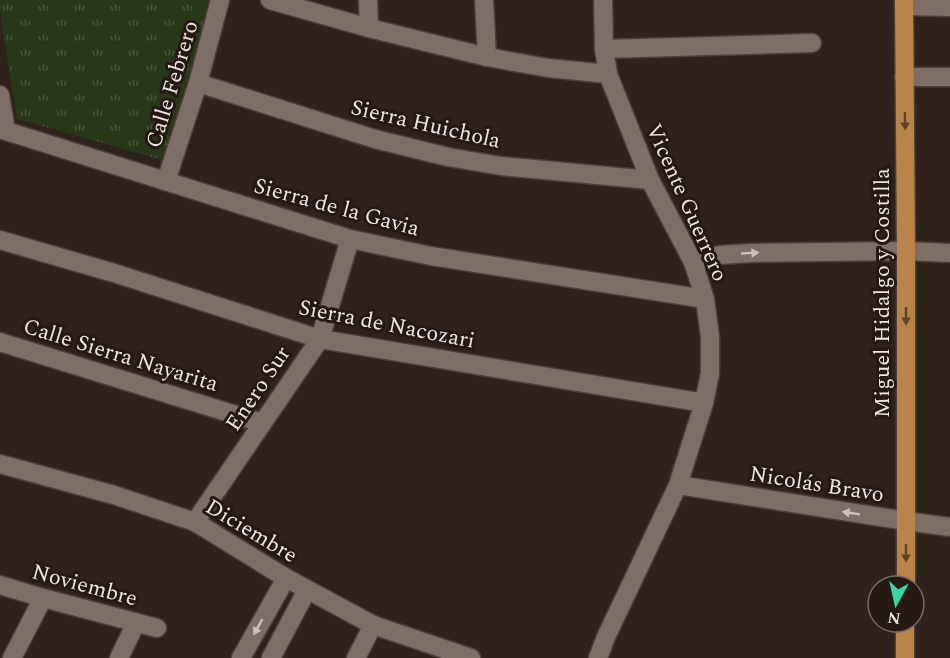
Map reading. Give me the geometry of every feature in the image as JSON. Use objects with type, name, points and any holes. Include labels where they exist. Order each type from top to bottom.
[{"type":"main road","name":"Miguel Hidalgo y Costilla","points":[[904,3],[906,574]]},
{"type":"main road","points":[[905,634],[905,658]]},
{"type":"street","name":"Calle Febrero","points":[[166,181],[198,82],[220,0]]},
{"type":"street","points":[[270,0],[369,28],[487,57],[548,68],[608,74]]},
{"type":"street","points":[[368,0],[369,28]]},
{"type":"street","points":[[484,0],[487,57]]},
{"type":"street","name":"Vicente Guerrero","points":[[598,658],[678,485],[704,403],[710,373],[710,337],[705,299],[693,262],[650,180],[608,74],[604,49],[603,0]]},
{"type":"street","points":[[904,3],[950,7]]},
{"type":"street","points":[[604,49],[813,43]]},
{"type":"street","points":[[904,77],[950,77]]},
{"type":"street","name":"Sierra Huichola","points":[[198,82],[375,139],[448,157],[501,166],[650,180]]},
{"type":"street","points":[[0,95],[3,130]]},
{"type":"street","name":"Sierra de la Gavia","points":[[3,130],[350,239],[431,256],[705,299]]},
{"type":"street","name":"Enero Sur","points":[[195,522],[320,339],[350,239]]},
{"type":"street","name":"Sierra de Nacozari","points":[[0,240],[114,273],[320,339],[704,403]]},
{"type":"street","points":[[693,262],[720,255],[750,253],[906,251],[950,253]]},
{"type":"street","name":"Calle Sierra Nayarita","points":[[0,342],[262,423]]},
{"type":"street","name":"Diciembre","points":[[0,464],[114,495],[195,522],[308,591],[373,625],[471,658]]},
{"type":"street","name":"Nicolás Bravo","points":[[678,485],[950,527]]},
{"type":"street","points":[[241,658],[286,578]]},
{"type":"street","name":"Noviembre","points":[[0,585],[157,628]]},
{"type":"street","points":[[271,658],[308,591]]},
{"type":"street","points":[[12,658],[43,598]]},
{"type":"street","points":[[119,658],[136,623]]},
{"type":"street","points":[[356,658],[373,625]]},
{"type":"green space","points":[[0,0],[212,0],[163,160],[17,119]]}]
